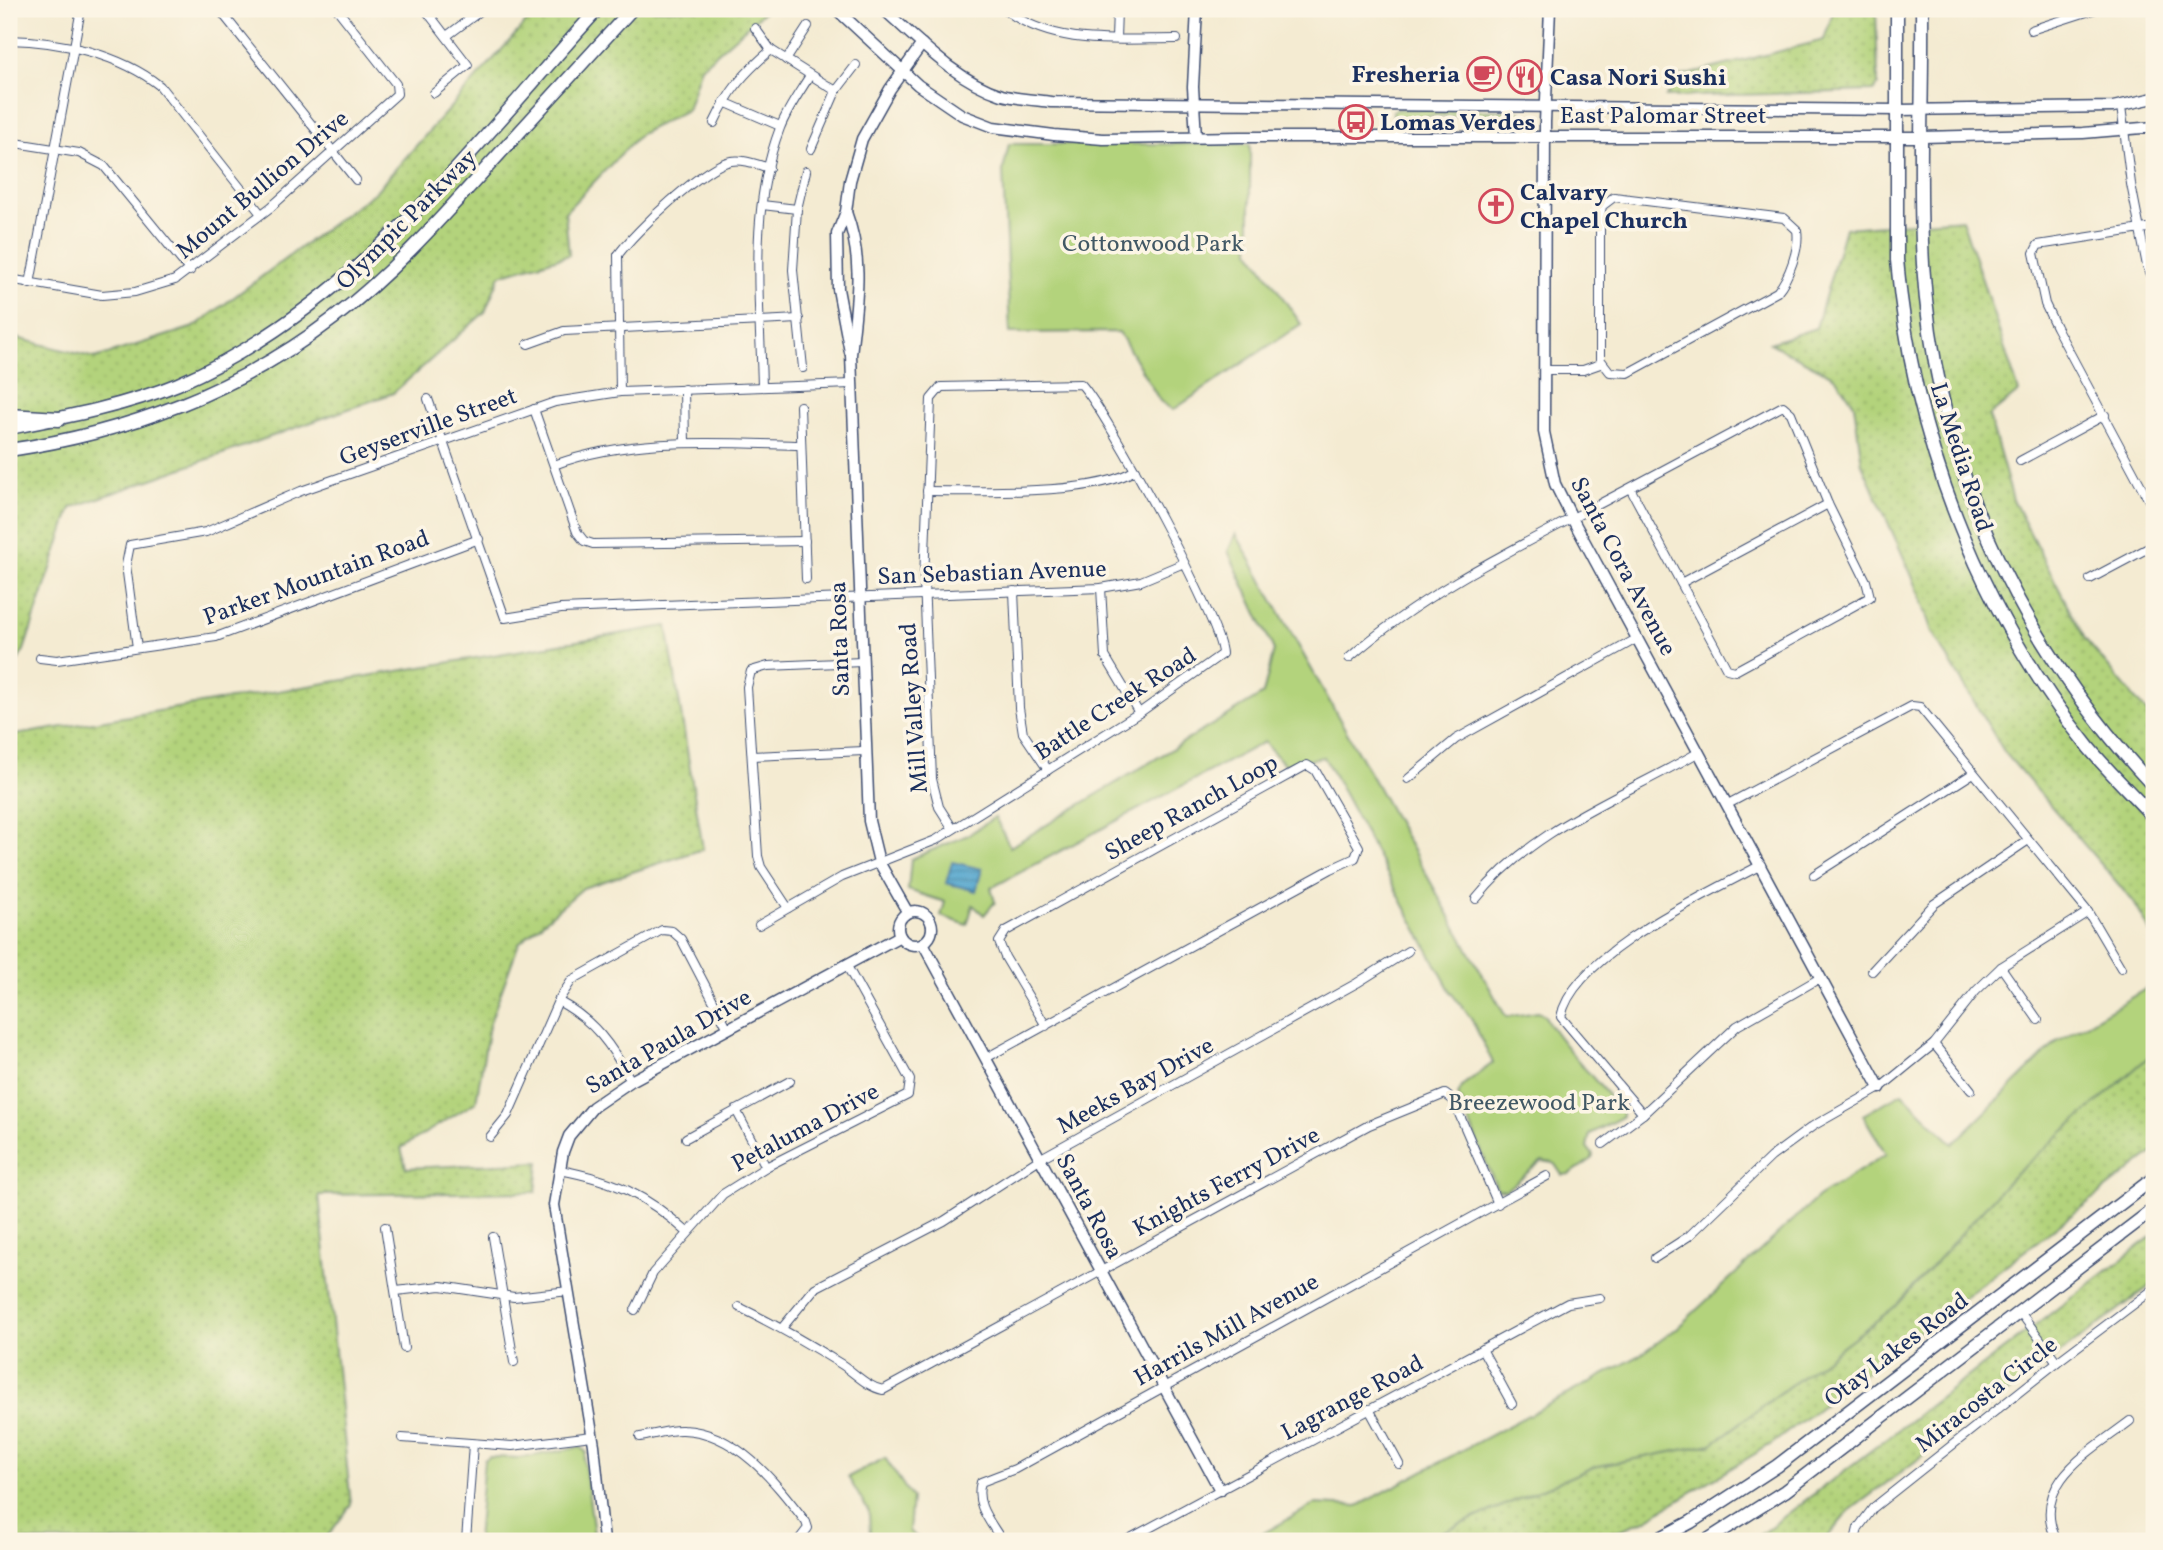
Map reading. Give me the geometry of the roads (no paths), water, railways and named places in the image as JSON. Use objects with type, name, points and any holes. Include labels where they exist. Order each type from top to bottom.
[{"type":"highway","points":[[9,416],[59,419]]},
{"type":"main road","name":"Olympic Parkway","points":[[9,428],[59,419],[178,383],[291,321],[349,275],[404,224],[598,9]]},
{"type":"main road","name":"Olympic Parkway","points":[[9,450],[92,435],[189,402],[242,377],[334,318],[418,243],[632,9]]},
{"type":"main road","name":"La Media Road","points":[[1897,9],[1900,298],[1920,408],[1953,510],[1999,611],[2030,665],[2091,749],[2154,818]]},
{"type":"main road","name":"La Media Road","points":[[1922,9],[1923,263],[1932,343],[1949,429],[1972,503],[2005,578],[2047,653],[2111,741],[2154,787]]},
{"type":"main road","name":"Otay Lakes Road","points":[[1655,1541],[1691,1522],[1777,1466],[2154,1178]]},
{"type":"main road","name":"Otay Lakes Road","points":[[1706,1541],[1786,1492],[2154,1209]]},
{"type":"street","points":[[30,284],[81,9]]},
{"type":"street","points":[[219,9],[356,180]]},
{"type":"street","name":"Mount Bullion Drive","points":[[9,279],[102,295],[153,288],[190,271],[261,214],[397,94],[396,83],[337,9]]},
{"type":"street","points":[[426,9],[468,65],[433,93]]},
{"type":"street","points":[[448,35],[483,9]]},
{"type":"street","name":"East Palomar Street","points":[[836,9],[902,71],[962,115],[993,127],[1103,139],[1545,136],[1922,138],[2123,131],[2154,127]]},
{"type":"street","name":"East Palomar Street","points":[[883,9],[922,44],[975,84],[1003,95],[1051,102],[1898,110],[2121,106],[2154,98]]},
{"type":"street","points":[[1004,9],[1027,24],[1058,36],[1177,39]]},
{"type":"street","points":[[1116,9],[1116,39]]},
{"type":"street","points":[[1196,138],[1193,105],[1197,9]]},
{"type":"street","name":"Santa Cora Avenue","points":[[1550,9],[1545,136],[1544,432],[1548,463],[1573,520],[1880,1088]]},
{"type":"street","points":[[2031,30],[2096,9]]},
{"type":"street","points":[[786,60],[808,26]]},
{"type":"street","points":[[755,29],[771,50],[809,77],[836,91]]},
{"type":"street","points":[[9,40],[72,49],[130,65],[160,86],[261,214]]},
{"type":"street","name":"Santa Rosa","points":[[851,355],[844,331],[836,264],[837,234],[846,212],[850,181],[862,139],[902,71],[922,44]]},
{"type":"street","points":[[714,123],[742,75],[771,50]]},
{"type":"street","points":[[811,149],[836,91],[856,65]]},
{"type":"street","points":[[762,387],[757,249],[762,205],[780,127],[809,77]]},
{"type":"street","points":[[724,102],[780,127]]},
{"type":"street","points":[[2121,106],[2147,266],[2154,280]]},
{"type":"street","points":[[9,142],[88,156],[111,171],[190,271]]},
{"type":"street","points":[[620,391],[616,267],[618,255],[630,239],[721,164],[744,161],[769,168]]},
{"type":"street","points":[[803,368],[793,270],[797,209],[806,170]]},
{"type":"street","points":[[1620,195],[1784,218],[1797,230],[1799,239],[1784,284],[1777,292],[1628,373],[1610,372],[1603,363],[1600,359],[1600,216],[1606,201],[1620,195]]},
{"type":"street","points":[[762,205],[797,209]]},
{"type":"street","name":"Santa Rosa","points":[[846,212],[855,236],[859,286],[851,355],[864,751],[869,821],[879,862],[908,913]]},
{"type":"street","points":[[2154,227],[2066,242],[2045,242],[2038,245],[2034,253],[2045,304],[2154,510]]},
{"type":"street","points":[[528,344],[564,331],[799,319]]},
{"type":"street","points":[[1545,370],[1583,370],[1603,363]]},
{"type":"street","name":"Geyserville Street","points":[[137,648],[126,565],[130,544],[206,532],[301,491],[555,402],[620,391],[852,384]]},
{"type":"street","name":"Battle Creek Road","points":[[759,925],[842,877],[917,849],[953,829],[1139,713],[1222,654],[1214,625],[1184,563],[1093,397],[1081,384]]},
{"type":"street","name":"Mill Valley Road","points":[[953,829],[939,807],[932,779],[925,596],[931,399],[941,387],[1081,384]]},
{"type":"street","points":[[684,389],[685,443]]},
{"type":"street","points":[[428,400],[479,538]]},
{"type":"street","points":[[1349,658],[1380,630],[1418,603],[1573,520],[1630,488],[1783,406],[1791,413],[1828,505],[1866,581],[1870,597],[1735,671],[1727,669],[1630,488]]},
{"type":"street","points":[[800,407],[806,579]]},
{"type":"street","points":[[534,409],[577,532],[584,541],[593,544],[805,541]]},
{"type":"street","points":[[2020,461],[2105,415]]},
{"type":"street","points":[[554,465],[589,452],[685,443],[801,445]]},
{"type":"street","points":[[927,491],[1072,487],[1123,478],[1135,470]]},
{"type":"street","points":[[1681,583],[1828,505]]},
{"type":"street","name":"San Sebastian Avenue","points":[[479,538],[505,618],[548,610],[1101,588],[1141,581],[1184,563]]},
{"type":"street","name":"Parker Mountain Road","points":[[40,657],[57,660],[216,637],[479,538]]},
{"type":"street","points":[[2090,579],[2154,545]]},
{"type":"street","points":[[1101,588],[1105,656],[1139,713]]},
{"type":"street","points":[[1014,592],[1018,708],[1023,733],[1048,770]]},
{"type":"street","points":[[1408,779],[1456,739],[1639,639]]},
{"type":"street","points":[[788,908],[761,867],[758,856],[747,688],[751,671],[768,666],[862,662]]},
{"type":"street","points":[[1728,804],[1912,706],[1920,708],[2088,912],[2120,968]]},
{"type":"street","points":[[752,756],[864,751]]},
{"type":"street","points":[[1476,899],[1509,862],[1542,837],[1699,752]]},
{"type":"street","name":"Sheep Ranch Loop","points":[[986,1058],[1046,1027],[1355,858],[1359,847],[1315,771],[1307,765],[1006,931],[999,942],[1004,957],[1046,1027]]},
{"type":"street","points":[[1814,875],[1972,774]]},
{"type":"street","points":[[1872,971],[1934,904],[2027,841]]},
{"type":"street","points":[[1643,1114],[1561,1017],[1564,1000],[1611,953],[1643,928],[1761,865]]},
{"type":"street","points":[[918,911],[930,920],[931,930],[923,943],[907,943],[900,936],[898,926],[908,913],[918,911]]},
{"type":"street","points":[[1655,1258],[1689,1236],[1771,1157],[1814,1126],[1880,1088],[1934,1044],[1976,991],[2001,967],[2088,912]]},
{"type":"street","points":[[489,1138],[508,1115],[558,1000],[572,980],[589,968],[662,930],[672,932],[681,939],[727,1027]]},
{"type":"street","name":"Santa Paula Drive","points":[[604,1541],[593,1436],[554,1205],[569,1136],[581,1120],[631,1081],[900,936]]},
{"type":"street","name":"Santa Rosa","points":[[923,943],[1220,1490]]},
{"type":"street","name":"Meeks Bay Drive","points":[[782,1328],[815,1288],[944,1221],[1041,1158],[1348,989],[1408,951]]},
{"type":"street","name":"Petaluma Drive","points":[[635,1310],[653,1273],[723,1194],[766,1167],[908,1095],[910,1080],[847,966]]},
{"type":"street","points":[[2001,967],[2038,1020]]},
{"type":"street","points":[[1603,1144],[1643,1114],[1737,1026],[1820,978]]},
{"type":"street","points":[[558,1000],[590,1021],[604,1036],[631,1081]]},
{"type":"street","points":[[1934,1044],[1971,1090]]},
{"type":"street","points":[[686,1138],[790,1081]]},
{"type":"street","name":"Knights Ferry Drive","points":[[782,1328],[872,1388],[883,1390],[1369,1125],[1446,1094],[1453,1100],[1498,1205]]},
{"type":"street","points":[[736,1110],[766,1167]]},
{"type":"street","points":[[560,1170],[621,1186],[656,1204],[687,1232]]},
{"type":"street","name":"Harrils Mill Avenue","points":[[1002,1541],[979,1504],[977,1493],[981,1482],[1014,1469],[1547,1176]]},
{"type":"street","points":[[386,1227],[404,1348]]},
{"type":"street","points":[[493,1237],[514,1362]]},
{"type":"street","points":[[396,1291],[441,1286],[502,1295],[530,1296],[569,1291]]},
{"type":"street","name":"Miracosta Circle","points":[[1855,1541],[1858,1528],[1873,1508],[2154,1289]]},
{"type":"street","name":"Lagrange Road","points":[[1125,1541],[1568,1303],[1600,1298]]},
{"type":"street","points":[[738,1307],[782,1328]]},
{"type":"street","points":[[2020,1312],[2057,1362]]},
{"type":"street","points":[[1482,1349],[1512,1404]]},
{"type":"street","points":[[1369,1409],[1399,1464]]},
{"type":"street","points":[[2057,1541],[2048,1506],[2056,1481],[2130,1421]]},
{"type":"street","points":[[639,1437],[681,1430],[705,1433],[726,1441],[758,1468],[806,1522],[808,1528],[798,1541]]},
{"type":"street","points":[[402,1438],[473,1444],[548,1444],[593,1436]]},
{"type":"street","points":[[466,1541],[473,1444]]},
{"type":"water","points":[[952,862],[982,869],[976,891],[946,883]]},
{"type":"place","name":"Fresheria","points":[[1484,74]]},
{"type":"place","name":"Casa Nori Sushi","points":[[1525,77]]},
{"type":"place","name":"Lomas Verdes","points":[[1356,122]]},
{"type":"place","name":"Calvary Chapel Church","points":[[1496,206]]},
{"type":"park label","name":"Cottonwood Park","points":[[1153,243]]},
{"type":"park label","name":"Breezewood Park","points":[[1539,1102]]}]
